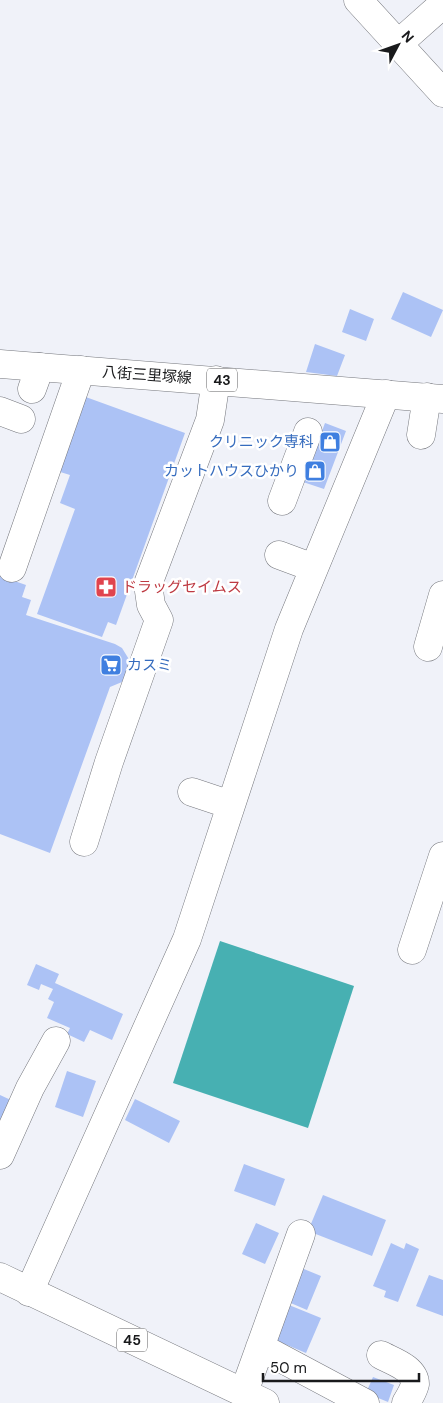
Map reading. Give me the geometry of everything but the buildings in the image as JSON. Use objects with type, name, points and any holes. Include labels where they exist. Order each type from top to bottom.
[{"type":"street","points":[[358,0],[443,93]]},
{"type":"street","points":[[398,44],[443,4]]},
{"type":"street","name":"八街三里塚線","points":[[0,364],[36,378],[81,370],[435,398]]},
{"type":"street","points":[[12,568],[81,370]]},
{"type":"street","points":[[84,842],[109,762],[159,620],[151,605],[148,584],[210,420],[216,380]]},
{"type":"street","points":[[29,1292],[187,939],[289,629],[386,394]]},
{"type":"street","points":[[421,435],[435,398]]},
{"type":"street","points":[[282,500],[308,432]]},
{"type":"street","points":[[279,555],[314,568]]},
{"type":"street","points":[[428,647],[443,594]]},
{"type":"street","points":[[192,792],[231,805]]},
{"type":"street","points":[[412,950],[443,856]]},
{"type":"street","points":[[0,1155],[30,1088],[56,1041]]},
{"type":"street","points":[[254,1398],[260,1347],[301,1234]]},
{"type":"street","name":"45","points":[[0,1277],[254,1398]]},
{"type":"street","points":[[260,1347],[364,1403]]},
{"type":"street","points":[[381,1355],[404,1366],[412,1374],[415,1384],[406,1403]]},
{"type":"water","points":[[220,941],[354,986],[308,1128],[173,1083]]},
{"type":"place","name":"クリニック専科","points":[[330,442]]},
{"type":"place","name":"カットハウスひかり","points":[[315,471]]},
{"type":"place","name":"ドラッグセイムス","points":[[106,587]]},
{"type":"place","name":"カスミ","points":[[111,665]]}]
